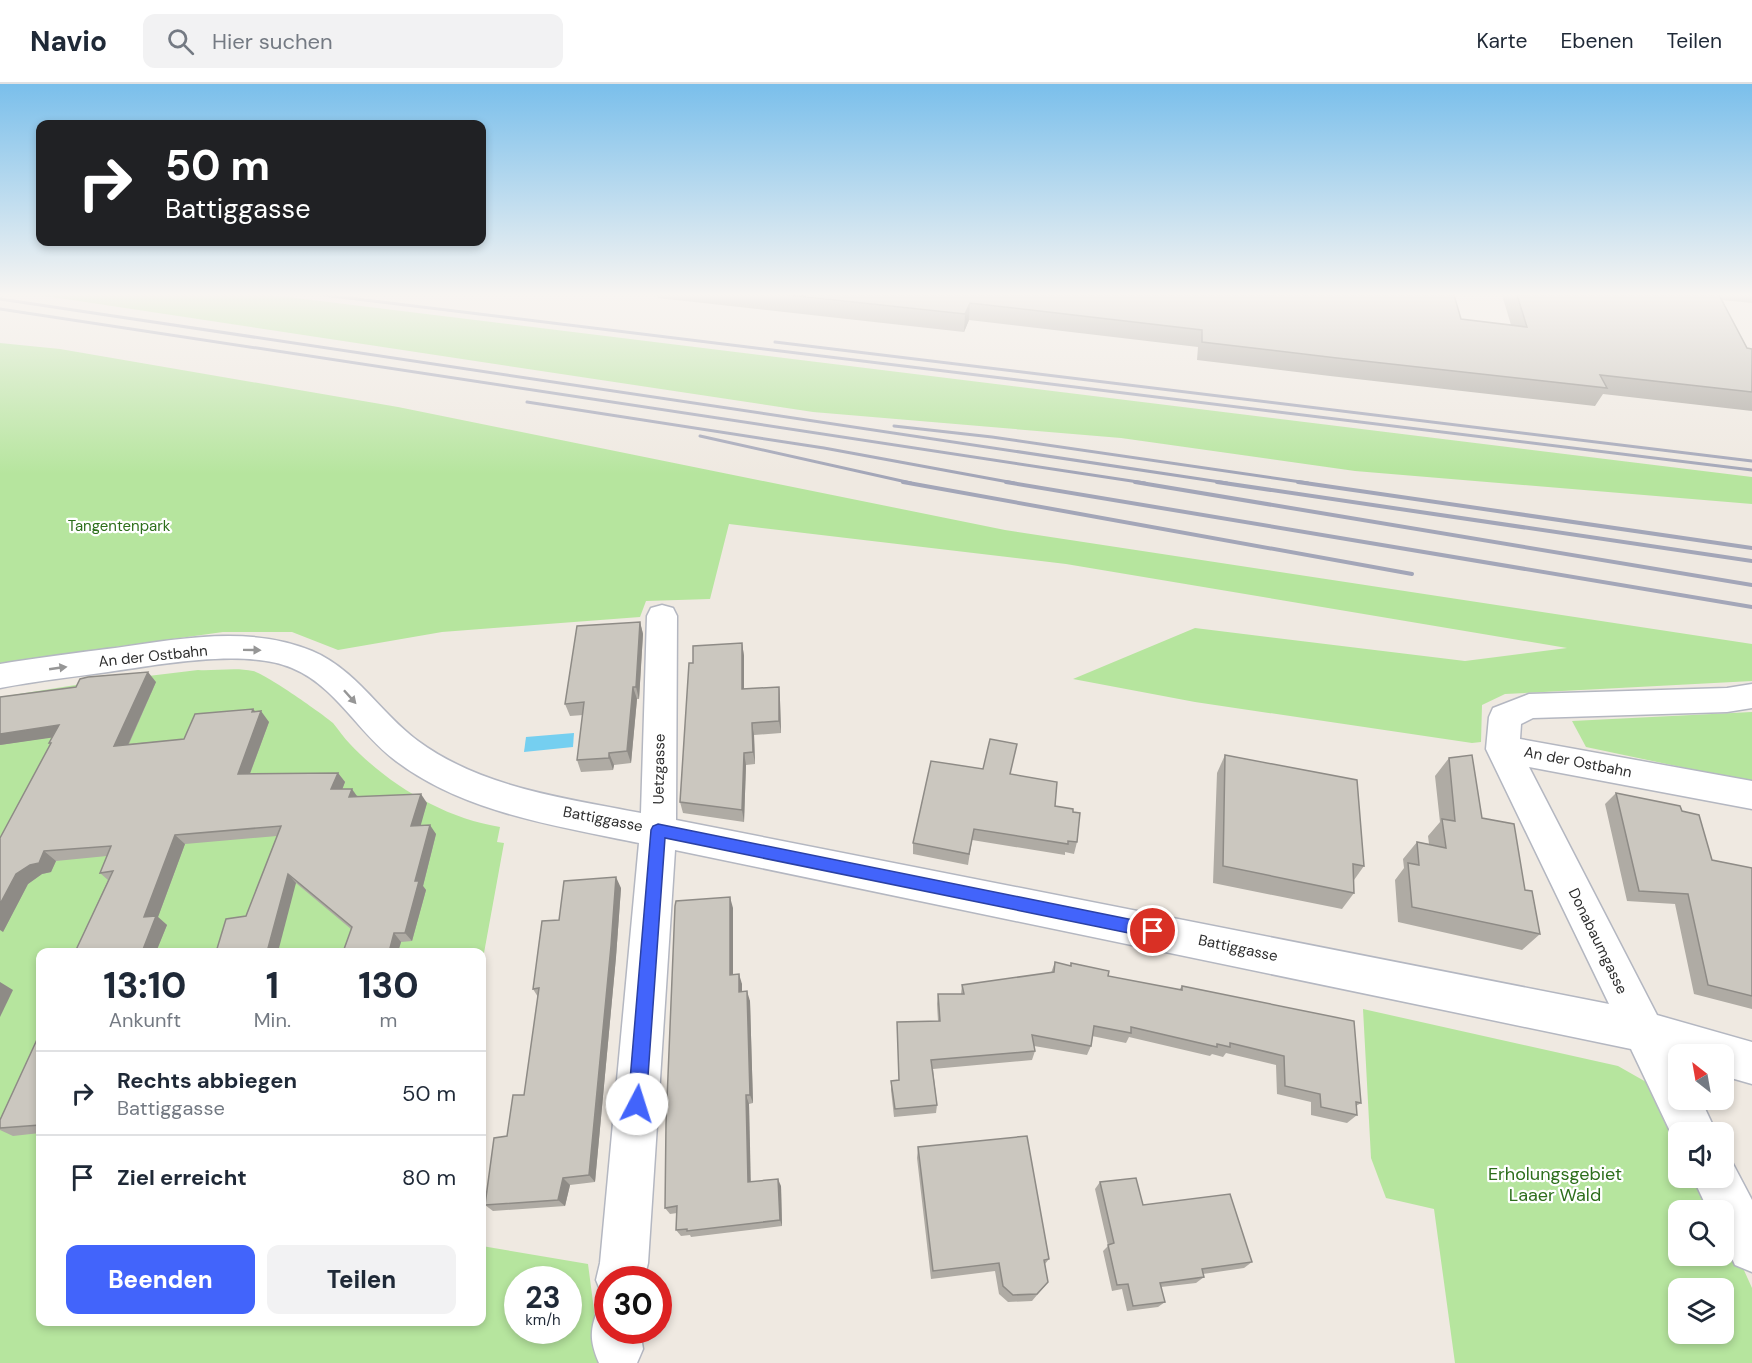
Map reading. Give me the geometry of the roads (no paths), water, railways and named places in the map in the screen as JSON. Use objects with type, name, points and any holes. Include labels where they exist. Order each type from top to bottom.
[{"type":"street","name":"Uetzgasse","points":[[623,1266],[658,830],[662,616]]},
{"type":"street","name":"An der Ostbahn","points":[[0,676],[177,651],[264,650],[305,660]]},
{"type":"street","name":"Battiggasse","points":[[305,660],[324,671],[393,740],[427,766],[466,785],[533,806],[1642,1031],[1752,1063]]},
{"type":"street","name":"An der Ostbahn","points":[[1752,696],[1727,700],[1529,706],[1505,717],[1503,748],[1752,795]]},
{"type":"street","name":"Donabaumgasse","points":[[1503,748],[1689,1122]]},
{"type":"street","points":[[1721,1188],[1752,1248]]},
{"type":"water","points":[[574,733],[573,747],[524,752],[526,737]]},
{"type":"railway","points":[[301,355],[1145,483]]},
{"type":"railway","points":[[371,355],[1227,483]]},
{"type":"railway","points":[[811,355],[1752,470]]},
{"type":"railway","points":[[879,355],[1752,461]]},
{"type":"railway","points":[[527,402],[824,448],[1014,483]]},
{"type":"railway","points":[[894,426],[992,437],[1308,483]]},
{"type":"railway","points":[[700,436],[911,483]]},
{"type":"railway","points":[[903,482],[1412,574]]},
{"type":"railway","points":[[1006,482],[1752,607]]},
{"type":"railway","points":[[1135,482],[1752,585]]},
{"type":"railway","points":[[1217,482],[1752,561]]},
{"type":"railway","points":[[1298,482],[1752,548]]},
{"type":"park label","name":"Tangentenpark","points":[[119,526]]},
{"type":"park label","name":"Erholungsgebiet Laaer Wald","points":[[1555,1184]]}]
